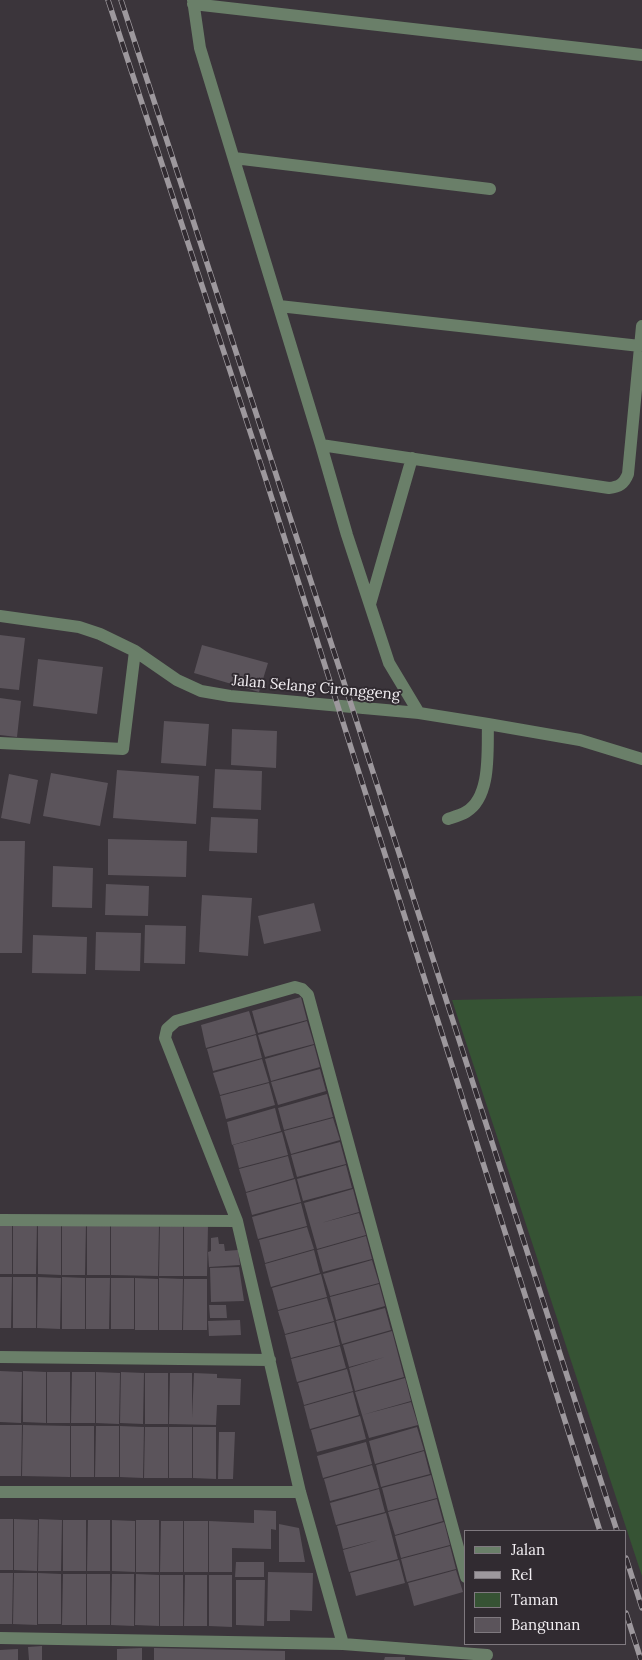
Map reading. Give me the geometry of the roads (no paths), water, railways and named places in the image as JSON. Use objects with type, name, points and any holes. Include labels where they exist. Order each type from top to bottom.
[{"type":"street","points":[[419,713],[389,663],[347,535],[200,48],[193,2],[642,54]]},
{"type":"street","points":[[234,158],[490,189]]},
{"type":"street","points":[[279,306],[640,346]]},
{"type":"street","points":[[321,445],[610,488],[619,486],[624,483],[628,474],[642,326]]},
{"type":"street","points":[[370,604],[412,458]]},
{"type":"street","name":"Jalan Selang Cironggeng","points":[[0,616],[79,627],[100,634],[135,651],[177,680],[201,692],[419,713],[580,740],[642,759]]},
{"type":"street","points":[[0,743],[123,749],[135,651]]},
{"type":"street","points":[[448,819],[468,812],[480,797],[486,780],[488,724]]},
{"type":"street","points":[[343,1644],[300,1492],[237,1221],[165,1038],[167,1029],[176,1021],[299,987],[306,991],[464,1570]]},
{"type":"street","points":[[0,1220],[237,1221]]},
{"type":"street","points":[[0,1357],[270,1360]]},
{"type":"street","points":[[0,1492],[300,1492]]},
{"type":"street","points":[[0,1638],[343,1644],[486,1653]]},
{"type":"railway","points":[[108,0],[266,480],[600,1530]]},
{"type":"railway","points":[[121,0],[352,707],[617,1530]]},
{"type":"railway","points":[[627,1561],[642,1608]]},
{"type":"railway","points":[[627,1616],[641,1660]]}]
